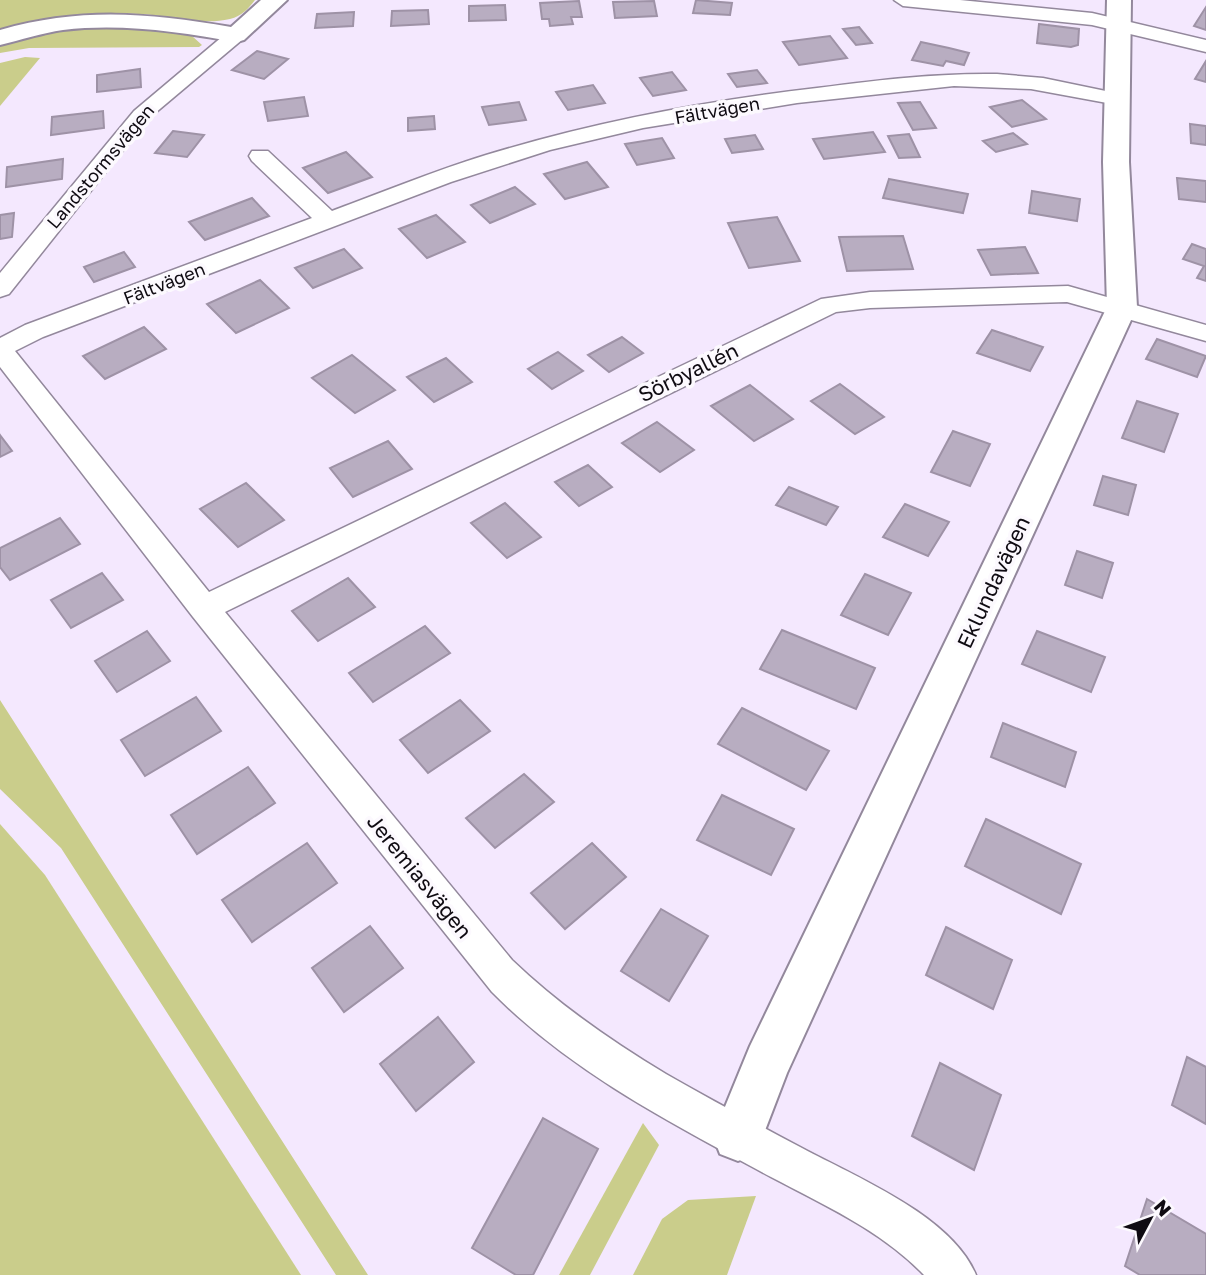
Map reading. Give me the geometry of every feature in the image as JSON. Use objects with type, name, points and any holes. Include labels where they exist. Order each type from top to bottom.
[{"type":"street","name":"Landstormsvägen","points":[[0,289],[141,115],[275,0]]},
{"type":"street","points":[[903,0],[1119,12],[1206,46]]},
{"type":"street","name":"Eklundavägen","points":[[738,1136],[773,1050],[1122,307],[1116,162],[1119,12]]},
{"type":"street","points":[[0,38],[57,23],[99,19],[152,20],[236,35]]},
{"type":"street","name":"Fältvägen","points":[[0,348],[34,331],[487,161],[590,133],[725,107],[946,80],[1019,81],[1118,99]]},
{"type":"street","points":[[260,156],[329,221]]},
{"type":"street","name":"Sörbyallén","points":[[204,608],[830,305],[870,300],[1068,294],[1206,332]]},
{"type":"street","name":"Jeremiasvägen","points":[[0,348],[204,608],[499,973],[548,1019],[604,1058],[883,1216],[922,1245],[954,1275]]},
{"type":"green space","points":[[0,0],[255,0],[238,16],[219,21],[139,14],[104,14],[52,19],[0,31]]},
{"type":"green space","points":[[103,23],[194,33],[192,36],[202,45],[29,48],[0,53],[0,43],[23,36]]},
{"type":"green space","points":[[25,57],[40,58],[0,106],[0,63]]},
{"type":"green space","points":[[0,700],[368,1275],[336,1275],[61,848],[0,789]]},
{"type":"green space","points":[[0,824],[45,875],[301,1275],[0,1275]]},
{"type":"green space","points":[[643,1123],[659,1145],[590,1275],[559,1275]]},
{"type":"green space","points":[[756,1196],[727,1275],[633,1275],[662,1219],[688,1200]]},
{"type":"building","points":[[696,0],[732,3],[730,15],[693,13]]},
{"type":"building","points":[[579,1],[582,17],[571,17],[573,24],[550,26],[549,19],[542,19],[540,3]]},
{"type":"building","points":[[654,1],[657,16],[615,18],[613,2]]},
{"type":"building","points":[[505,5],[506,20],[469,21],[469,6]]},
{"type":"building","points":[[1206,7],[1206,30],[1194,26]]},
{"type":"building","points":[[428,10],[429,24],[391,26],[392,11]]},
{"type":"building","points":[[354,12],[353,26],[315,28],[317,14]]},
{"type":"building","points":[[1039,24],[1079,29],[1078,45],[1071,47],[1037,43]]},
{"type":"building","points":[[859,27],[872,43],[856,45],[843,29]]},
{"type":"building","points":[[830,36],[847,58],[799,65],[783,42]]},
{"type":"building","points":[[921,42],[969,53],[964,65],[946,61],[943,66],[912,60]]},
{"type":"building","points":[[257,51],[288,59],[264,79],[232,70]]},
{"type":"building","points":[[1206,61],[1206,82],[1195,79]]},
{"type":"building","points":[[140,69],[141,87],[97,92],[97,75]]},
{"type":"building","points":[[757,70],[767,83],[737,87],[728,74]]},
{"type":"building","points":[[672,72],[686,90],[653,96],[640,78]]},
{"type":"building","points":[[593,85],[605,103],[568,110],[556,92]]},
{"type":"building","points":[[304,97],[308,116],[268,121],[264,102]]},
{"type":"building","points":[[1022,100],[1046,119],[1012,127],[990,107]]},
{"type":"building","points":[[519,102],[526,120],[489,125],[482,107]]},
{"type":"building","points":[[920,102],[936,128],[913,130],[898,103]]},
{"type":"building","points":[[103,111],[104,128],[51,135],[52,117]]},
{"type":"building","points":[[434,116],[435,129],[408,131],[408,118]]},
{"type":"building","points":[[1190,124],[1206,126],[1206,145],[1191,143]]},
{"type":"building","points":[[173,131],[204,135],[187,157],[155,153]]},
{"type":"building","points":[[873,132],[885,152],[824,159],[813,139]]},
{"type":"building","points":[[1013,133],[1027,144],[996,152],[983,141]]},
{"type":"building","points":[[909,134],[920,157],[899,158],[888,136]]},
{"type":"building","points":[[755,135],[763,149],[732,153],[725,139]]},
{"type":"building","points":[[662,138],[674,158],[637,165],[625,144]]},
{"type":"building","points":[[346,152],[372,177],[328,193],[303,168]]},
{"type":"building","points":[[63,159],[62,179],[6,187],[7,167]]},
{"type":"building","points":[[587,162],[608,187],[565,199],[544,174]]},
{"type":"building","points":[[1177,178],[1206,181],[1206,202],[1179,199]]},
{"type":"building","points":[[889,179],[968,194],[963,213],[883,198]]},
{"type":"building","points":[[515,187],[535,204],[490,223],[471,205]]},
{"type":"building","points":[[1032,191],[1080,199],[1077,221],[1029,213]]},
{"type":"building","points":[[252,198],[269,216],[205,240],[189,222]]},
{"type":"building","points":[[14,213],[12,237],[0,239],[0,215]]},
{"type":"building","points":[[436,215],[465,242],[427,258],[399,229]]},
{"type":"building","points":[[777,217],[800,261],[749,268],[728,223]]},
{"type":"building","points":[[903,236],[913,269],[847,271],[839,237]]},
{"type":"building","points":[[1192,244],[1206,249],[1206,281],[1197,278],[1204,266],[1183,259]]},
{"type":"building","points":[[1025,247],[1038,273],[991,275],[978,250]]},
{"type":"building","points":[[344,249],[362,268],[313,288],[295,268]]},
{"type":"building","points":[[124,252],[135,267],[94,282],[84,267]]},
{"type":"building","points":[[260,280],[289,308],[236,333],[207,304]]},
{"type":"building","points":[[144,327],[166,349],[105,379],[83,356]]},
{"type":"building","points":[[992,330],[1043,347],[1030,371],[977,353]]},
{"type":"building","points":[[622,337],[643,353],[609,372],[588,355]]},
{"type":"building","points":[[1157,339],[1206,356],[1197,377],[1146,359]]},
{"type":"building","points":[[558,352],[583,371],[552,389],[528,369]]},
{"type":"building","points":[[352,355],[395,390],[355,413],[312,378]]},
{"type":"building","points":[[446,358],[472,382],[434,402],[407,377]]},
{"type":"building","points":[[840,384],[884,417],[855,434],[811,401]]},
{"type":"building","points":[[750,385],[793,419],[754,441],[711,406]]},
{"type":"building","points":[[1137,401],[1178,414],[1164,452],[1122,438]]},
{"type":"building","points":[[657,422],[694,450],[660,472],[622,443]]},
{"type":"building","points":[[953,431],[990,444],[970,486],[931,472]]},
{"type":"building","points":[[0,435],[12,451],[0,457]]},
{"type":"building","points":[[388,441],[412,469],[353,497],[330,468]]},
{"type":"building","points":[[588,465],[612,487],[579,506],[555,482]]},
{"type":"building","points":[[1103,476],[1136,485],[1128,515],[1094,505]]},
{"type":"building","points":[[246,483],[284,520],[238,547],[200,509]]},
{"type":"building","points":[[789,487],[838,507],[826,525],[776,505]]},
{"type":"building","points":[[505,503],[541,537],[507,558],[471,523]]},
{"type":"building","points":[[905,504],[949,522],[928,556],[883,537]]},
{"type":"building","points":[[60,518],[80,544],[10,580],[0,567],[0,548]]},
{"type":"building","points":[[1077,551],[1113,563],[1102,598],[1065,585]]},
{"type":"building","points":[[102,573],[123,600],[71,628],[51,600]]},
{"type":"building","points":[[865,574],[911,593],[888,635],[841,615]]},
{"type":"building","points":[[348,578],[375,607],[318,641],[292,611]]},
{"type":"building","points":[[425,626],[450,653],[373,702],[349,673]]},
{"type":"building","points":[[782,630],[875,668],[856,709],[760,669]]},
{"type":"building","points":[[147,631],[170,661],[117,692],[95,661]]},
{"type":"building","points":[[1037,631],[1105,657],[1091,692],[1022,664]]},
{"type":"building","points":[[196,697],[221,731],[145,776],[121,740]]},
{"type":"building","points":[[460,700],[490,731],[428,773],[400,740]]},
{"type":"building","points":[[742,708],[829,751],[806,790],[718,744]]},
{"type":"building","points":[[1003,723],[1076,752],[1065,787],[991,757]]},
{"type":"building","points":[[248,767],[275,803],[197,854],[171,815]]},
{"type":"building","points":[[524,774],[554,802],[495,848],[466,818]]},
{"type":"building","points":[[722,795],[794,829],[771,875],[697,840]]},
{"type":"building","points":[[986,819],[1081,864],[1061,914],[965,866]]},
{"type":"building","points":[[307,843],[337,883],[252,942],[222,900]]},
{"type":"building","points":[[592,843],[626,877],[565,929],[531,893]]},
{"type":"building","points":[[661,909],[708,936],[669,1001],[621,971]]},
{"type":"building","points":[[370,926],[403,968],[344,1012],[312,968]]},
{"type":"building","points":[[946,927],[1012,960],[993,1009],[926,975]]},
{"type":"building","points":[[438,1017],[474,1062],[416,1111],[380,1064]]},
{"type":"building","points":[[1187,1057],[1206,1067],[1206,1124],[1172,1105]]},
{"type":"building","points":[[940,1063],[1001,1095],[974,1170],[912,1136]]},
{"type":"building","points":[[543,1118],[598,1149],[533,1275],[516,1275],[472,1248]]},
{"type":"building","points":[[1147,1199],[1206,1234],[1206,1275],[1140,1275],[1125,1266]]}]
